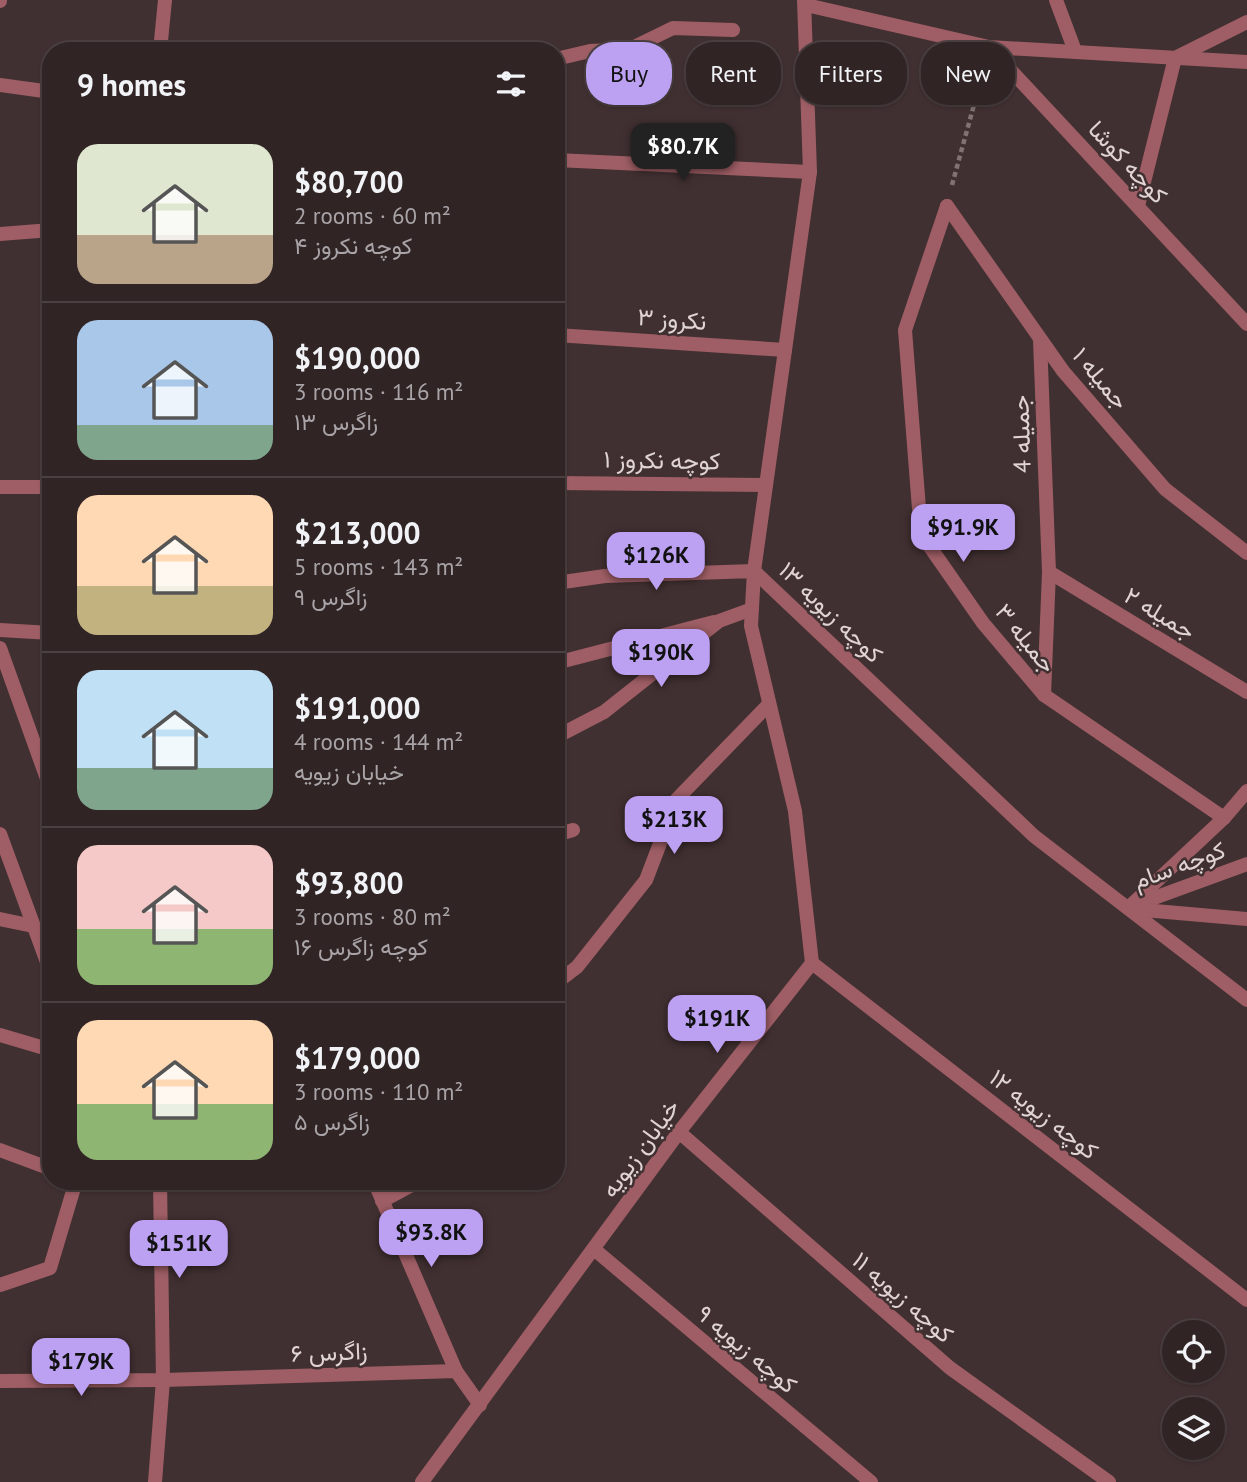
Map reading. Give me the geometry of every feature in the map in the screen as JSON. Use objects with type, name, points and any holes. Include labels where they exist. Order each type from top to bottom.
[{"type":"street","points":[[161,42],[165,0]]},
{"type":"street","points":[[1056,0],[1075,51]]},
{"type":"street","points":[[807,2],[969,42]]},
{"type":"street","name":"کوچه زیویه ۱۳","points":[[807,2],[810,172],[754,571],[1034,836],[1247,1000]]},
{"type":"street","points":[[1138,206],[1175,58],[1247,22]]},
{"type":"street","points":[[565,57],[590,51],[630,49],[673,27],[733,30]]},
{"type":"street","points":[[1015,48],[1247,62]]},
{"type":"street","name":"کوچه کوشا","points":[[1015,75],[1247,324]]},
{"type":"street","points":[[0,85],[42,91]]},
{"type":"street","points":[[565,160],[810,172]]},
{"type":"street","name":"جمیله ۱","points":[[947,206],[1063,371],[1165,489],[1247,553]]},
{"type":"street","name":"جمیله ۳","points":[[947,206],[905,330],[921,534],[983,623],[1044,695],[1224,818]]},
{"type":"street","points":[[0,234],[42,231]]},
{"type":"street","name":"نکروز ۳","points":[[565,336],[785,350]]},
{"type":"street","name":"جمیله 4","points":[[1040,339],[1049,572],[1044,695]]},
{"type":"street","name":"کوچه نکروز ۱","points":[[565,483],[766,485]]},
{"type":"street","points":[[0,487],[42,487]]},
{"type":"street","points":[[565,582],[604,576],[754,571],[751,626],[795,811],[812,963]]},
{"type":"street","name":"جمیله ۲","points":[[1049,572],[1247,692]]},
{"type":"street","points":[[565,661],[752,610]]},
{"type":"street","points":[[565,732],[604,712],[719,621]]},
{"type":"street","points":[[0,630],[42,632]]},
{"type":"street","points":[[0,648],[42,765]]},
{"type":"street","points":[[565,976],[578,967],[646,880],[677,799],[769,704]]},
{"type":"street","points":[[1128,908],[1224,818],[1247,791]]},
{"type":"street","points":[[565,832],[573,830]]},
{"type":"street","points":[[0,834],[42,950]]},
{"type":"street","name":"کوچه سام","points":[[1128,908],[1247,864]]},
{"type":"street","points":[[1128,908],[1247,919]]},
{"type":"street","points":[[0,919],[33,926]]},
{"type":"street","name":"خیابان زیویه","points":[[422,1482],[595,1250],[679,1132],[812,963]]},
{"type":"street","name":"کوچه زیویه ۱۲","points":[[812,963],[1247,1300]]},
{"type":"street","points":[[0,1035],[42,1047]]},
{"type":"street","name":"کوچه زیویه ۱۱","points":[[679,1132],[950,1368],[1109,1482]]},
{"type":"street","points":[[0,1150],[42,1166]]},
{"type":"street","points":[[0,1285],[50,1268],[73,1190]]},
{"type":"street","points":[[155,1482],[163,1380],[160,1190]]},
{"type":"street","points":[[378,1190],[456,1371],[480,1405]]},
{"type":"street","points":[[382,1201],[402,1190]]},
{"type":"street","name":"کوچه زیویه ۹","points":[[595,1250],[871,1482]]},
{"type":"street","name":"زاگرس ۶","points":[[0,1381],[163,1380],[456,1371]]},
{"type":"path","points":[[947,206],[974,105]]}]
